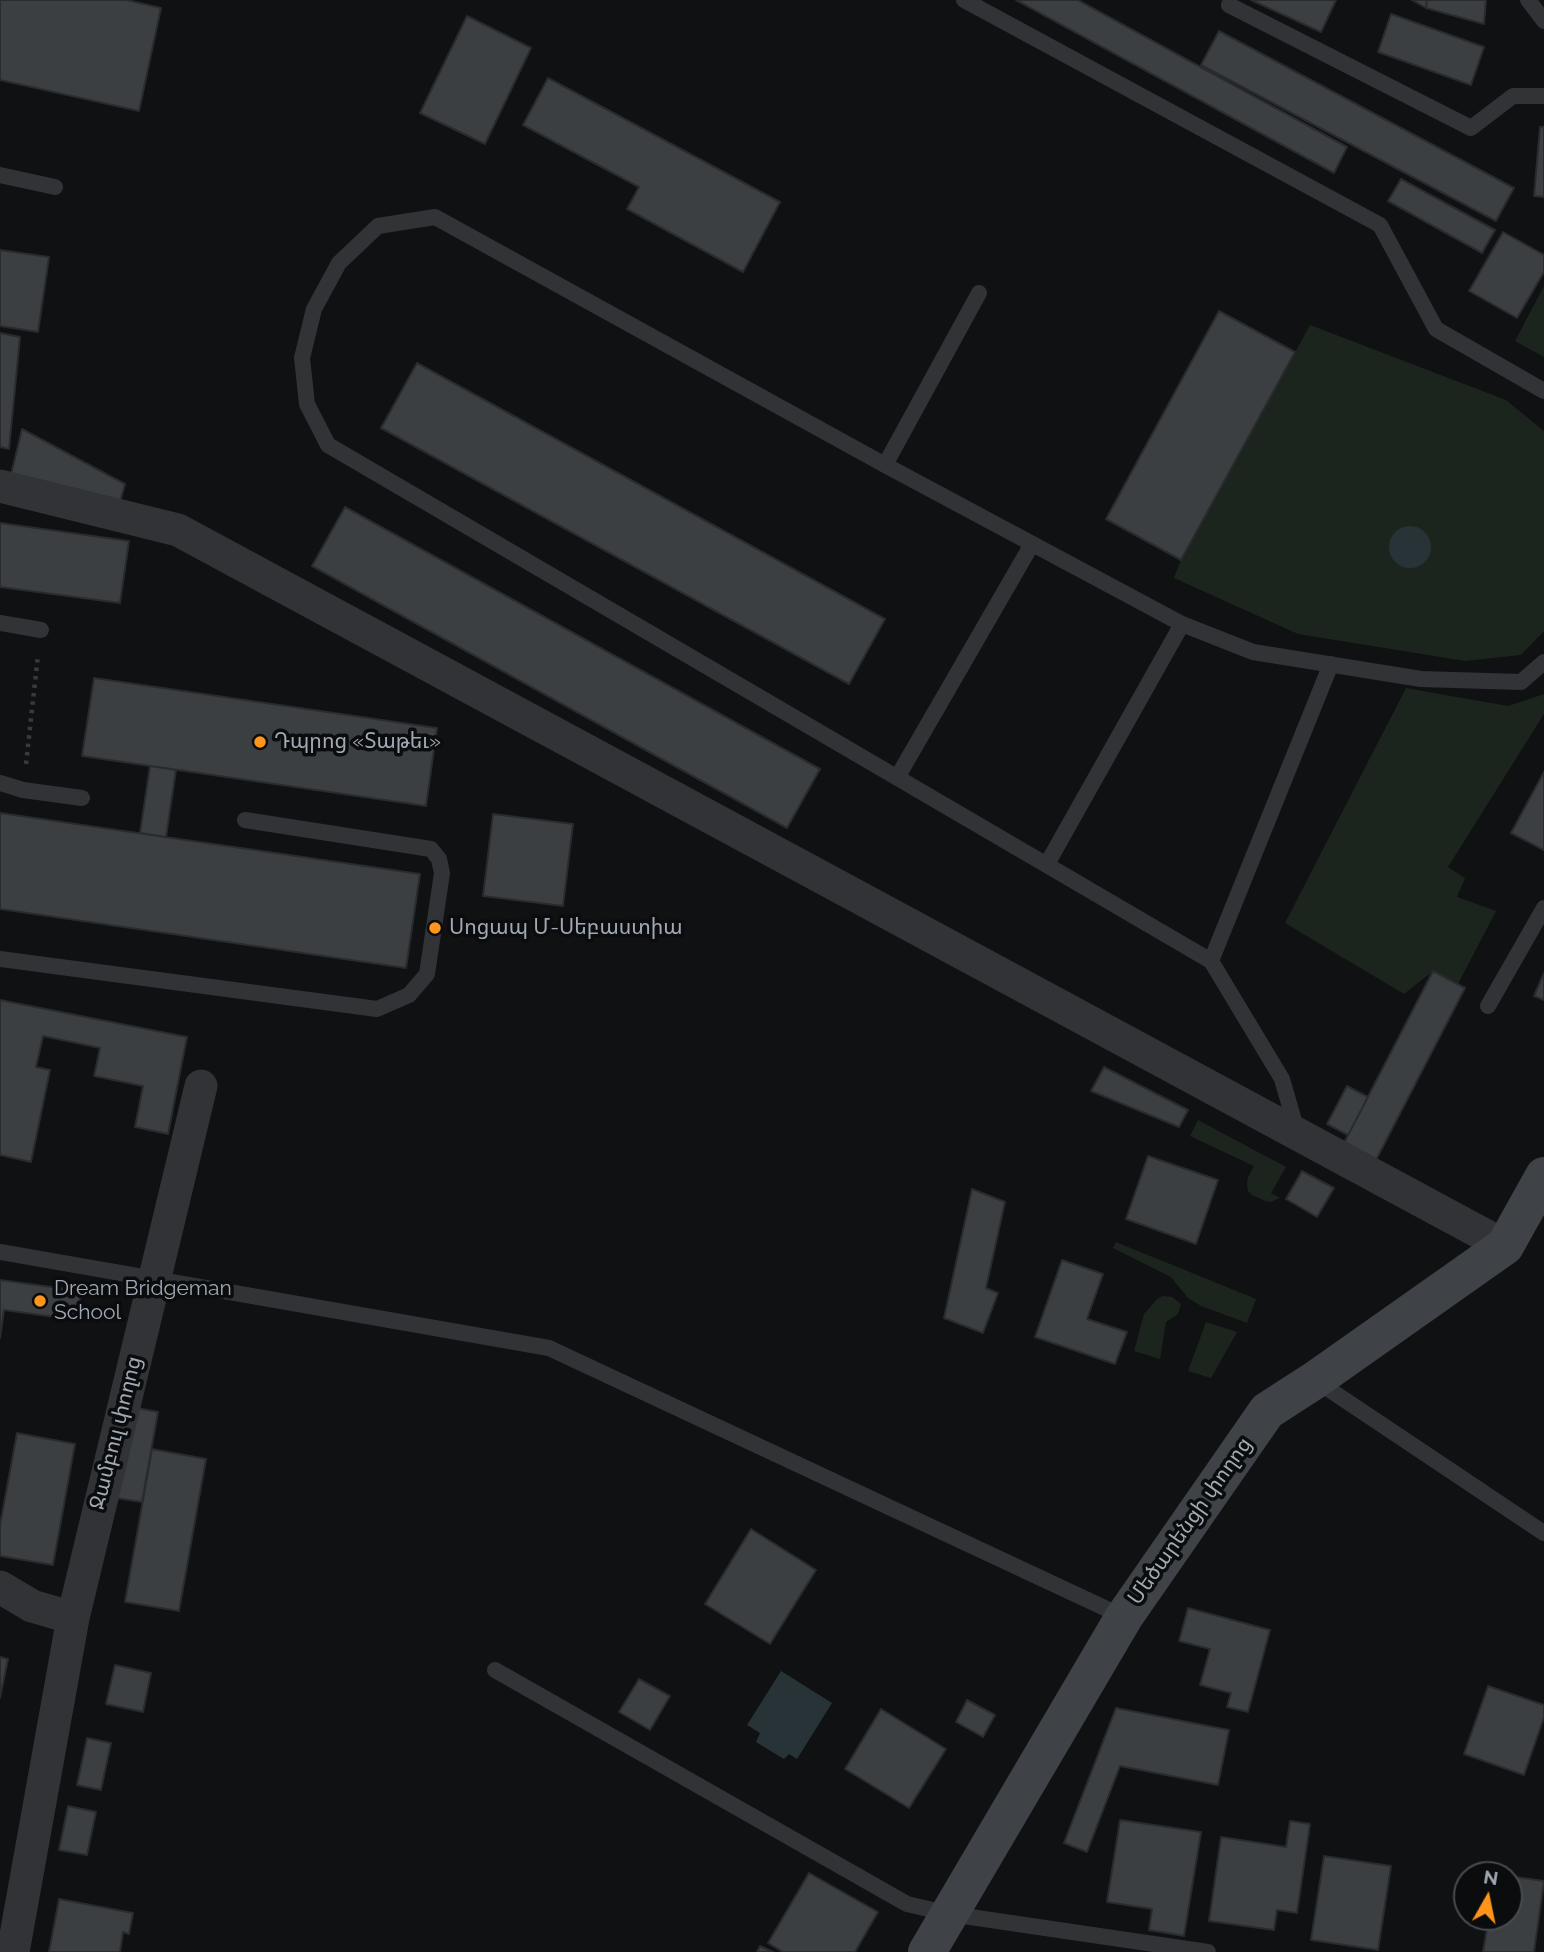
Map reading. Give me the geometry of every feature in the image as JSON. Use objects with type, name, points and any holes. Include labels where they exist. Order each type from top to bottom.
[{"type":"street","points":[[0,486],[178,530],[1505,1246]]},
{"type":"street","name":"Ջամբուլ փողոց","points":[[13,1952],[73,1618],[201,1086]]},
{"type":"street","name":"Մեծարենցի փողոց","points":[[928,1952],[1124,1617],[1267,1410],[1315,1380],[1505,1246],[1544,1176]]},
{"type":"street","points":[[0,1587],[32,1606],[73,1618]]},
{"type":"lane","points":[[964,0],[1380,225],[1436,329],[1544,391]]},
{"type":"lane","points":[[1528,0],[1544,21]]},
{"type":"lane","points":[[1229,5],[1471,128],[1513,96],[1544,96]]},
{"type":"lane","points":[[0,175],[54,187]]},
{"type":"lane","points":[[1298,1133],[1282,1079],[1211,961],[328,445],[307,404],[302,358],[314,309],[339,263],[377,226],[435,217],[885,465],[1182,624],[1253,652],[1421,679],[1521,682],[1544,662]]},
{"type":"lane","points":[[885,465],[979,293]]},
{"type":"lane","points":[[898,776],[1032,544]]},
{"type":"lane","points":[[0,623],[41,630]]},
{"type":"lane","points":[[1048,864],[1182,624]]},
{"type":"lane","points":[[1211,961],[1331,664]]},
{"type":"lane","points":[[0,783],[23,790],[82,798]]},
{"type":"lane","points":[[0,960],[377,1009],[409,995],[427,974],[435,923],[442,873],[439,859],[431,849],[245,820]]},
{"type":"lane","points":[[1488,1006],[1544,908]]},
{"type":"lane","points":[[0,1252],[549,1348],[1124,1617]]},
{"type":"lane","points":[[1315,1380],[1544,1533]]},
{"type":"lane","points":[[495,1670],[907,1904],[950,1914],[1208,1952]]},
{"type":"path","points":[[23,790],[41,630]]},
{"type":"shaded area","points":[[1544,286],[1544,357],[1515,341]]},
{"type":"shaded area","points":[[1310,325],[1506,400],[1544,431],[1544,631],[1521,655],[1465,661],[1298,634],[1174,578],[1181,560]]},
{"type":"shaded area","points":[[1410,526],[1425,532],[1431,547],[1425,562],[1410,568],[1395,562],[1389,547],[1395,532]]},
{"type":"shaded area","points":[[1406,688],[1508,706],[1544,694],[1544,714],[1448,867],[1465,878],[1457,897],[1496,911],[1458,984],[1433,971],[1404,994],[1285,923]]},
{"type":"shaded area","points":[[1198,1120],[1286,1167],[1271,1193],[1280,1198],[1271,1202],[1252,1195],[1247,1184],[1254,1166],[1190,1136]]},
{"type":"shaded area","points":[[1116,1242],[1256,1299],[1247,1323],[1201,1306],[1188,1298],[1171,1277],[1113,1248]]},
{"type":"shaded area","points":[[1163,1296],[1172,1297],[1181,1304],[1178,1314],[1166,1322],[1160,1359],[1134,1351],[1144,1314]]},
{"type":"shaded area","points":[[1206,1322],[1237,1332],[1211,1378],[1188,1371]]},
{"type":"shaded area","points":[[781,1671],[832,1703],[797,1759],[789,1754],[784,1759],[756,1742],[760,1733],[747,1725]]},
{"type":"building","points":[[0,0],[127,0],[161,8],[139,111],[0,80]]},
{"type":"building","points":[[1016,0],[1078,0],[1347,147],[1334,173]]},
{"type":"building","points":[[1251,0],[1336,0],[1321,32]]},
{"type":"building","points":[[1412,0],[1427,0],[1426,8]]},
{"type":"building","points":[[1427,0],[1486,0],[1484,24],[1426,8]]},
{"type":"building","points":[[1391,14],[1484,47],[1471,85],[1378,52]]},
{"type":"building","points":[[467,16],[531,48],[485,144],[420,113]]},
{"type":"building","points":[[1219,31],[1514,188],[1496,221],[1201,65]]},
{"type":"building","points":[[548,78],[780,202],[743,272],[627,209],[639,187],[523,125]]},
{"type":"building","points":[[1540,127],[1544,127],[1544,197],[1534,196]]},
{"type":"building","points":[[1401,179],[1495,230],[1482,253],[1388,201]]},
{"type":"building","points":[[1503,232],[1544,255],[1544,272],[1517,318],[1469,291]]},
{"type":"building","points":[[0,250],[49,257],[38,332],[0,326]]},
{"type":"building","points":[[1219,311],[1295,352],[1181,560],[1106,519]]},
{"type":"building","points":[[0,333],[20,337],[9,449],[0,447]]},
{"type":"building","points":[[417,363],[885,619],[849,684],[381,428]]},
{"type":"building","points":[[22,429],[125,484],[118,509],[9,483]]},
{"type":"building","points":[[345,507],[820,769],[787,828],[312,566]]},
{"type":"building","points":[[0,523],[129,541],[120,603],[0,587]]},
{"type":"building","name":"Դպրոց «Տաթեւ»","points":[[94,678],[437,728],[426,806],[82,756]]},
{"type":"building","points":[[150,766],[176,770],[166,837],[140,833]]},
{"type":"building","points":[[1544,772],[1544,850],[1511,833]]},
{"type":"building","points":[[0,813],[420,874],[406,968],[0,909]]},
{"type":"building","points":[[493,814],[573,824],[563,906],[483,896]]},
{"type":"building","points":[[1433,971],[1465,988],[1376,1160],[1344,1143]]},
{"type":"building","points":[[1544,973],[1544,1000],[1534,996]]},
{"type":"building","points":[[0,1000],[187,1037],[168,1134],[135,1127],[143,1086],[94,1076],[100,1048],[43,1036],[36,1067],[50,1070],[31,1162],[0,1155]]},
{"type":"building","points":[[1104,1067],[1188,1110],[1179,1127],[1091,1091]]},
{"type":"building","points":[[1347,1086],[1368,1097],[1348,1135],[1327,1124]]},
{"type":"building","points":[[1148,1156],[1218,1180],[1196,1244],[1126,1219]]},
{"type":"building","points":[[1302,1171],[1334,1188],[1317,1217],[1286,1199]]},
{"type":"building","points":[[972,1189],[1005,1202],[986,1288],[998,1293],[983,1333],[944,1318]]},
{"type":"building","points":[[1062,1260],[1103,1274],[1087,1319],[1127,1332],[1115,1364],[1035,1337]]},
{"type":"building","name":"Dream Bridgeman School","points":[[0,1280],[81,1291],[77,1320],[4,1310],[0,1338]]},
{"type":"building","points":[[132,1407],[158,1412],[142,1502],[116,1498]]},
{"type":"building","points":[[17,1433],[75,1444],[53,1565],[0,1556],[0,1525]]},
{"type":"building","points":[[152,1449],[206,1459],[179,1611],[125,1602]]},
{"type":"building","points":[[751,1529],[816,1570],[770,1644],[705,1604]]},
{"type":"building","points":[[1188,1608],[1270,1630],[1248,1712],[1227,1707],[1231,1693],[1200,1685],[1210,1649],[1179,1641]]},
{"type":"building","points":[[0,1657],[8,1659],[0,1698]]},
{"type":"building","points":[[115,1665],[151,1673],[143,1712],[106,1704]]},
{"type":"building","points":[[639,1679],[670,1696],[650,1730],[619,1712]]},
{"type":"building","points":[[1488,1686],[1544,1705],[1544,1717],[1524,1775],[1464,1754]]},
{"type":"building","points":[[967,1700],[995,1715],[983,1737],[956,1722]]},
{"type":"building","points":[[1116,1708],[1229,1730],[1218,1785],[1120,1766],[1087,1852],[1064,1843]]},
{"type":"building","points":[[881,1709],[946,1749],[909,1808],[845,1769]]},
{"type":"building","points":[[87,1738],[111,1743],[101,1790],[77,1785]]},
{"type":"building","points":[[68,1806],[96,1812],[87,1855],[59,1850]]},
{"type":"building","points":[[1120,1820],[1201,1832],[1184,1936],[1149,1930],[1152,1909],[1107,1902]]},
{"type":"building","points":[[1290,1821],[1310,1824],[1297,1913],[1277,1910],[1274,1930],[1209,1921],[1221,1837],[1286,1847]]},
{"type":"building","points":[[1324,1856],[1391,1866],[1378,1950],[1311,1940]]},
{"type":"building","points":[[809,1873],[878,1912],[855,1952],[783,1952],[768,1943]]},
{"type":"building","points":[[1523,1878],[1544,1881],[1534,1952],[1483,1952],[1487,1931],[1523,1931]]},
{"type":"building","points":[[59,1899],[133,1913],[129,1934],[123,1932],[120,1952],[49,1952]]},
{"type":"building","points":[[760,1946],[773,1952],[757,1952]]},
{"type":"place","name":"Դպրոց «Տաթեւ»","points":[[260,742]]},
{"type":"place","name":"Սոցապ Մ-Սեբաստիա","points":[[435,928]]},
{"type":"place","name":"Dream Bridgeman School","points":[[40,1301]]}]
